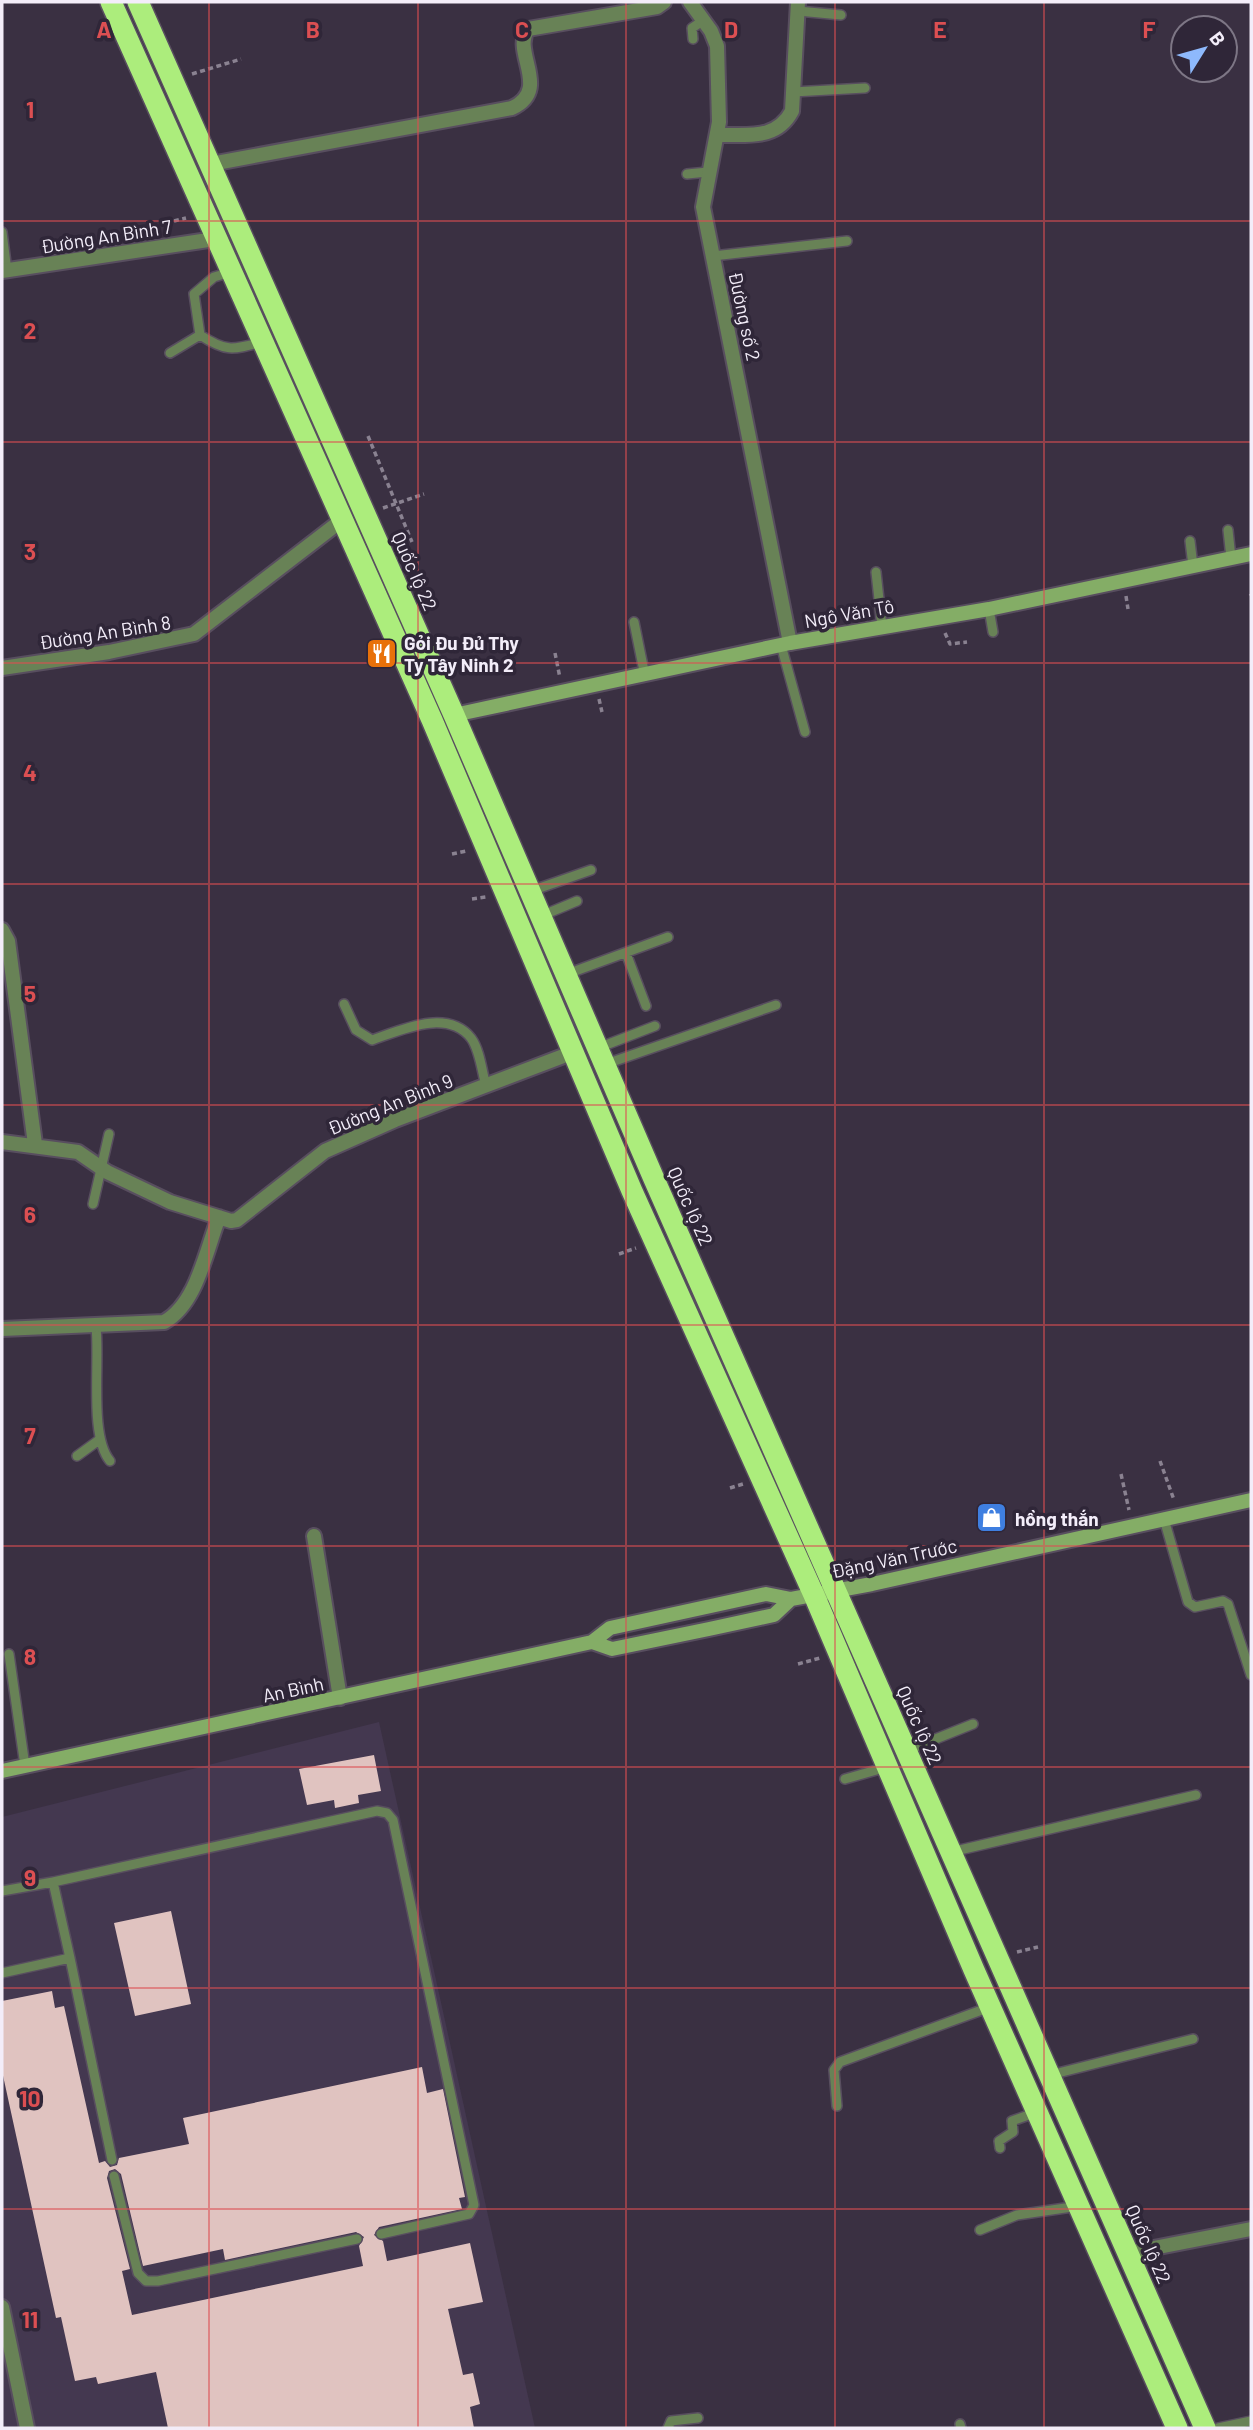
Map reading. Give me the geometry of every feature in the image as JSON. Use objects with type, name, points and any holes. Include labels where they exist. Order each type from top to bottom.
[{"type":"highway","points":[[111,2],[432,720],[643,1216],[814,1595],[1177,2428]]},
{"type":"highway","name":"Quốc lộ 22","points":[[138,2],[454,715],[601,1056],[1205,2428]]},
{"type":"highway","points":[[189,173],[211,164]]},
{"type":"main road","name":"Ngô Văn Tô","points":[[454,715],[564,694],[786,644],[989,609],[1251,554]]},
{"type":"main road","name":"Đặng Văn Trước","points":[[791,1599],[1251,1500]]},
{"type":"main road","name":"An Bình","points":[[2,1771],[592,1642],[610,1628],[766,1594],[791,1599]]},
{"type":"main road","name":"An Bình","points":[[592,1642],[612,1649],[774,1615],[791,1599]]},
{"type":"street","points":[[211,164],[512,108],[525,99],[531,82],[524,42],[528,29],[657,7],[664,2]]},
{"type":"street","name":"Đường số 2","points":[[690,2],[704,20],[717,46],[717,135],[703,207],[786,644]]},
{"type":"street","points":[[717,135],[771,133],[780,128],[792,111],[798,6]]},
{"type":"street","name":"Đường An Bình 7","points":[[4,271],[215,239]]},
{"type":"street","name":"Đường An Bình 8","points":[[2,668],[109,652],[194,634],[342,520]]},
{"type":"street","points":[[2,930],[8,941],[35,1144]]},
{"type":"street","name":"Đường An Bình 9","points":[[2,1142],[35,1144],[78,1152],[101,1168],[170,1202],[230,1221],[243,1217],[325,1151],[574,1052]]},
{"type":"street","points":[[2,1329],[149,1325],[164,1322],[179,1312],[187,1298],[219,1217]]},
{"type":"street","points":[[314,1536],[340,1698]]},
{"type":"street","points":[[1128,2253],[1251,2229]]},
{"type":"street","points":[[3,2316],[27,2428]]},
{"type":"lane","points":[[798,6],[841,15]]},
{"type":"lane","points":[[693,39],[692,28],[704,20]]},
{"type":"lane","points":[[793,92],[865,88]]},
{"type":"lane","points":[[687,174],[708,172]]},
{"type":"lane","points":[[2,232],[4,271]]},
{"type":"lane","points":[[713,256],[847,241]]},
{"type":"lane","points":[[231,272],[214,277],[194,294],[200,335],[219,348],[230,350],[262,341]]},
{"type":"lane","points":[[170,353],[200,335]]},
{"type":"lane","points":[[1228,530],[1231,558]]},
{"type":"lane","points":[[1190,541],[1193,566]]},
{"type":"lane","points":[[876,572],[882,627]]},
{"type":"lane","points":[[989,609],[993,632]]},
{"type":"lane","points":[[634,622],[645,676]]},
{"type":"lane","points":[[786,644],[805,732]]},
{"type":"lane","points":[[531,891],[591,870]]},
{"type":"lane","points":[[541,916],[577,901]]},
{"type":"lane","points":[[566,974],[667,937]]},
{"type":"lane","points":[[626,953],[646,1006]]},
{"type":"lane","points":[[344,1004],[356,1030],[372,1040],[419,1025],[441,1023],[461,1028],[473,1040],[486,1086]]},
{"type":"lane","points":[[601,1056],[776,1005]]},
{"type":"lane","points":[[601,1056],[655,1026]]},
{"type":"lane","points":[[93,1205],[109,1134]]},
{"type":"lane","points":[[96,1326],[99,1440],[110,1461]]},
{"type":"lane","points":[[77,1456],[99,1440]]},
{"type":"lane","points":[[1164,1519],[1188,1602],[1195,1607],[1223,1601],[1228,1604],[1251,1675]]},
{"type":"lane","points":[[9,1654],[25,1766]]},
{"type":"lane","points":[[906,1750],[973,1724]]},
{"type":"lane","points":[[845,1779],[887,1767]]},
{"type":"lane","points":[[951,1852],[1196,1795]]},
{"type":"lane","points":[[2,1891],[377,1811],[387,1813],[393,1820],[474,2205],[470,2214],[381,2234]]},
{"type":"lane","points":[[53,1882],[112,2160]]},
{"type":"lane","points":[[2,1973],[70,1958]]},
{"type":"lane","points":[[837,2106],[834,2070],[840,2062],[992,2007]]},
{"type":"lane","points":[[1050,2075],[1194,2039]]},
{"type":"lane","points":[[1000,2148],[999,2140],[1013,2132],[1012,2120],[1038,2111]]},
{"type":"lane","points":[[114,2176],[138,2273],[146,2281],[158,2281],[357,2239]]},
{"type":"lane","points":[[980,2230],[1017,2215],[1080,2205]]},
{"type":"lane","points":[[668,2428],[671,2421],[698,2418]]},
{"type":"lane","points":[[1218,2428],[1251,2421]]},
{"type":"path","points":[[174,80],[241,59]]},
{"type":"path","points":[[368,436],[412,542]]},
{"type":"path","points":[[364,514],[424,494]]},
{"type":"path","points":[[942,617],[947,642],[967,642]]},
{"type":"path","points":[[555,653],[564,694]]},
{"type":"path","points":[[1160,1461],[1180,1516]]},
{"type":"path","points":[[1121,1474],[1133,1526]]},
{"type":"shaded area","points":[[379,1722],[535,2428],[2,2428],[2,1817]]},
{"type":"building","points":[[374,1755],[381,1791],[358,1795],[359,1803],[335,1808],[334,1800],[307,1805],[299,1769]]},
{"type":"building","points":[[171,1911],[191,2004],[135,2016],[114,1923]]},
{"type":"building","points":[[52,1991],[55,2008],[64,2006],[99,2163],[105,2161],[110,2167],[117,2165],[119,2158],[189,2144],[183,2118],[422,2067],[427,2093],[443,2089],[465,2197],[459,2198],[462,2209],[379,2227],[374,2235],[383,2241],[387,2261],[470,2243],[483,2302],[448,2309],[463,2375],[473,2373],[480,2404],[470,2407],[474,2428],[168,2428],[156,2372],[98,2384],[96,2377],[75,2381],[61,2317],[56,2318],[2,2071],[2,2001]],"holes":[[[115,2169],[121,2174],[143,2266],[223,2249],[225,2260],[356,2232],[364,2237],[359,2246],[363,2266],[132,2315],[122,2271],[130,2269],[107,2178],[109,2171]]]},
{"type":"place","name":"Gỏi Đu Đủ Thy Ty Tây Ninh 2","points":[[381,653]]},
{"type":"place","name":"hồng thắn","points":[[992,1518]]}]
